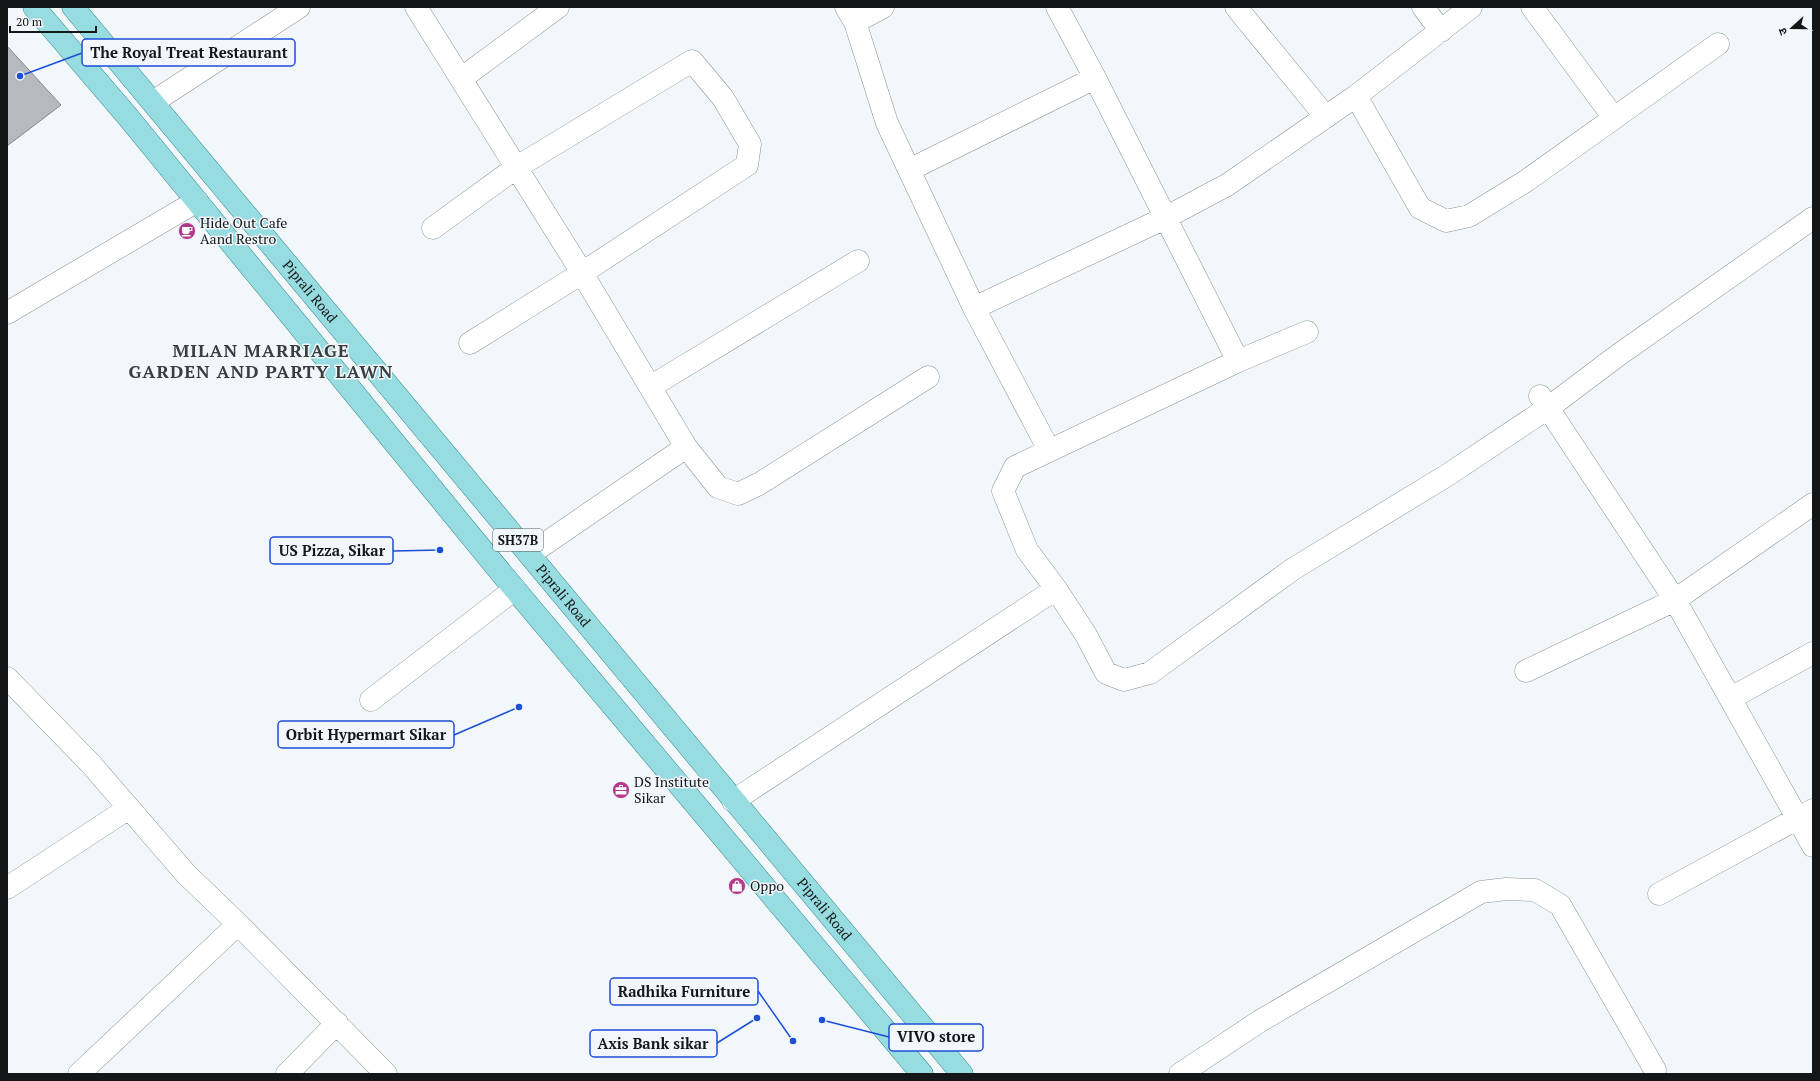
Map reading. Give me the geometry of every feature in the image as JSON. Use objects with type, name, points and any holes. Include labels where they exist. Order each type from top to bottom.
[{"type":"main road","points":[[34,7],[197,201],[515,589],[922,1074]]},
{"type":"main road","name":"Piprali Road","points":[[73,7],[962,1074]]},
{"type":"street","points":[[152,102],[299,7]]},
{"type":"street","points":[[416,7],[462,78],[582,273],[686,447],[718,487],[738,494],[759,484],[928,377]]},
{"type":"street","points":[[462,78],[558,7]]},
{"type":"street","points":[[883,7],[851,15],[887,123],[974,308],[1049,450]]},
{"type":"street","points":[[1057,7],[1095,78],[1238,361]]},
{"type":"street","points":[[1236,7],[1326,117]]},
{"type":"street","points":[[1423,7],[1441,31]]},
{"type":"street","points":[[974,308],[1166,218],[1227,185],[1356,96],[1471,7]]},
{"type":"street","points":[[1532,7],[1614,118]]},
{"type":"street","points":[[1356,96],[1420,208],[1446,220],[1469,216],[1526,181],[1718,44]]},
{"type":"street","points":[[433,228],[516,167],[692,61],[723,98],[750,144],[747,164],[582,273],[470,343]]},
{"type":"street","points":[[909,170],[1095,78]]},
{"type":"street","points":[[7,313],[197,201]]},
{"type":"street","points":[[1307,332],[1238,361],[1015,467],[1003,491],[1027,550],[1056,589],[1086,635],[1106,673],[1124,680],[1150,673],[1293,569],[1446,476],[1544,402],[1617,356],[1813,218]]},
{"type":"street","points":[[650,387],[858,261]]},
{"type":"street","points":[[1544,402],[1676,600],[1731,698],[1806,815],[1813,846]]},
{"type":"street","points":[[530,554],[686,447]]},
{"type":"street","points":[[1526,671],[1676,600],[1813,504]]},
{"type":"street","points":[[371,700],[515,589]]},
{"type":"street","points":[[733,801],[1056,589]]},
{"type":"street","points":[[1731,698],[1813,653]]},
{"type":"street","points":[[7,678],[90,764],[186,874],[238,924],[386,1074]]},
{"type":"street","points":[[7,888],[129,808]]},
{"type":"street","points":[[1659,894],[1806,815]]},
{"type":"street","points":[[1180,1074],[1260,1021],[1481,892],[1506,889],[1535,890],[1560,905],[1655,1070]]},
{"type":"street","points":[[79,1074],[238,924]]},
{"type":"street","points":[[287,1074],[337,1023]]},
{"type":"building","points":[[7,46],[61,105],[7,146]]},
{"type":"place","name":"The Royal Treat Restaurant","points":[[20,76]]},
{"type":"place","name":"Hide Out Cafe Aand Restro","points":[[187,231]]},
{"type":"place","name":"US Pizza, Sikar","points":[[440,550]]},
{"type":"place","name":"Orbit Hypermart Sikar","points":[[519,707]]},
{"type":"place","name":"DS Institute Sikar","points":[[621,790]]},
{"type":"place","name":"Oppo","points":[[737,886]]},
{"type":"place","name":"Axis Bank sikar","points":[[757,1018]]},
{"type":"place","name":"VIVO store","points":[[822,1020]]},
{"type":"place","name":"Radhika Furniture","points":[[793,1041]]},
{"type":"district","name":"MILAN MARRIAGE GARDEN AND PARTY LAWN","points":[[261,361]]}]
